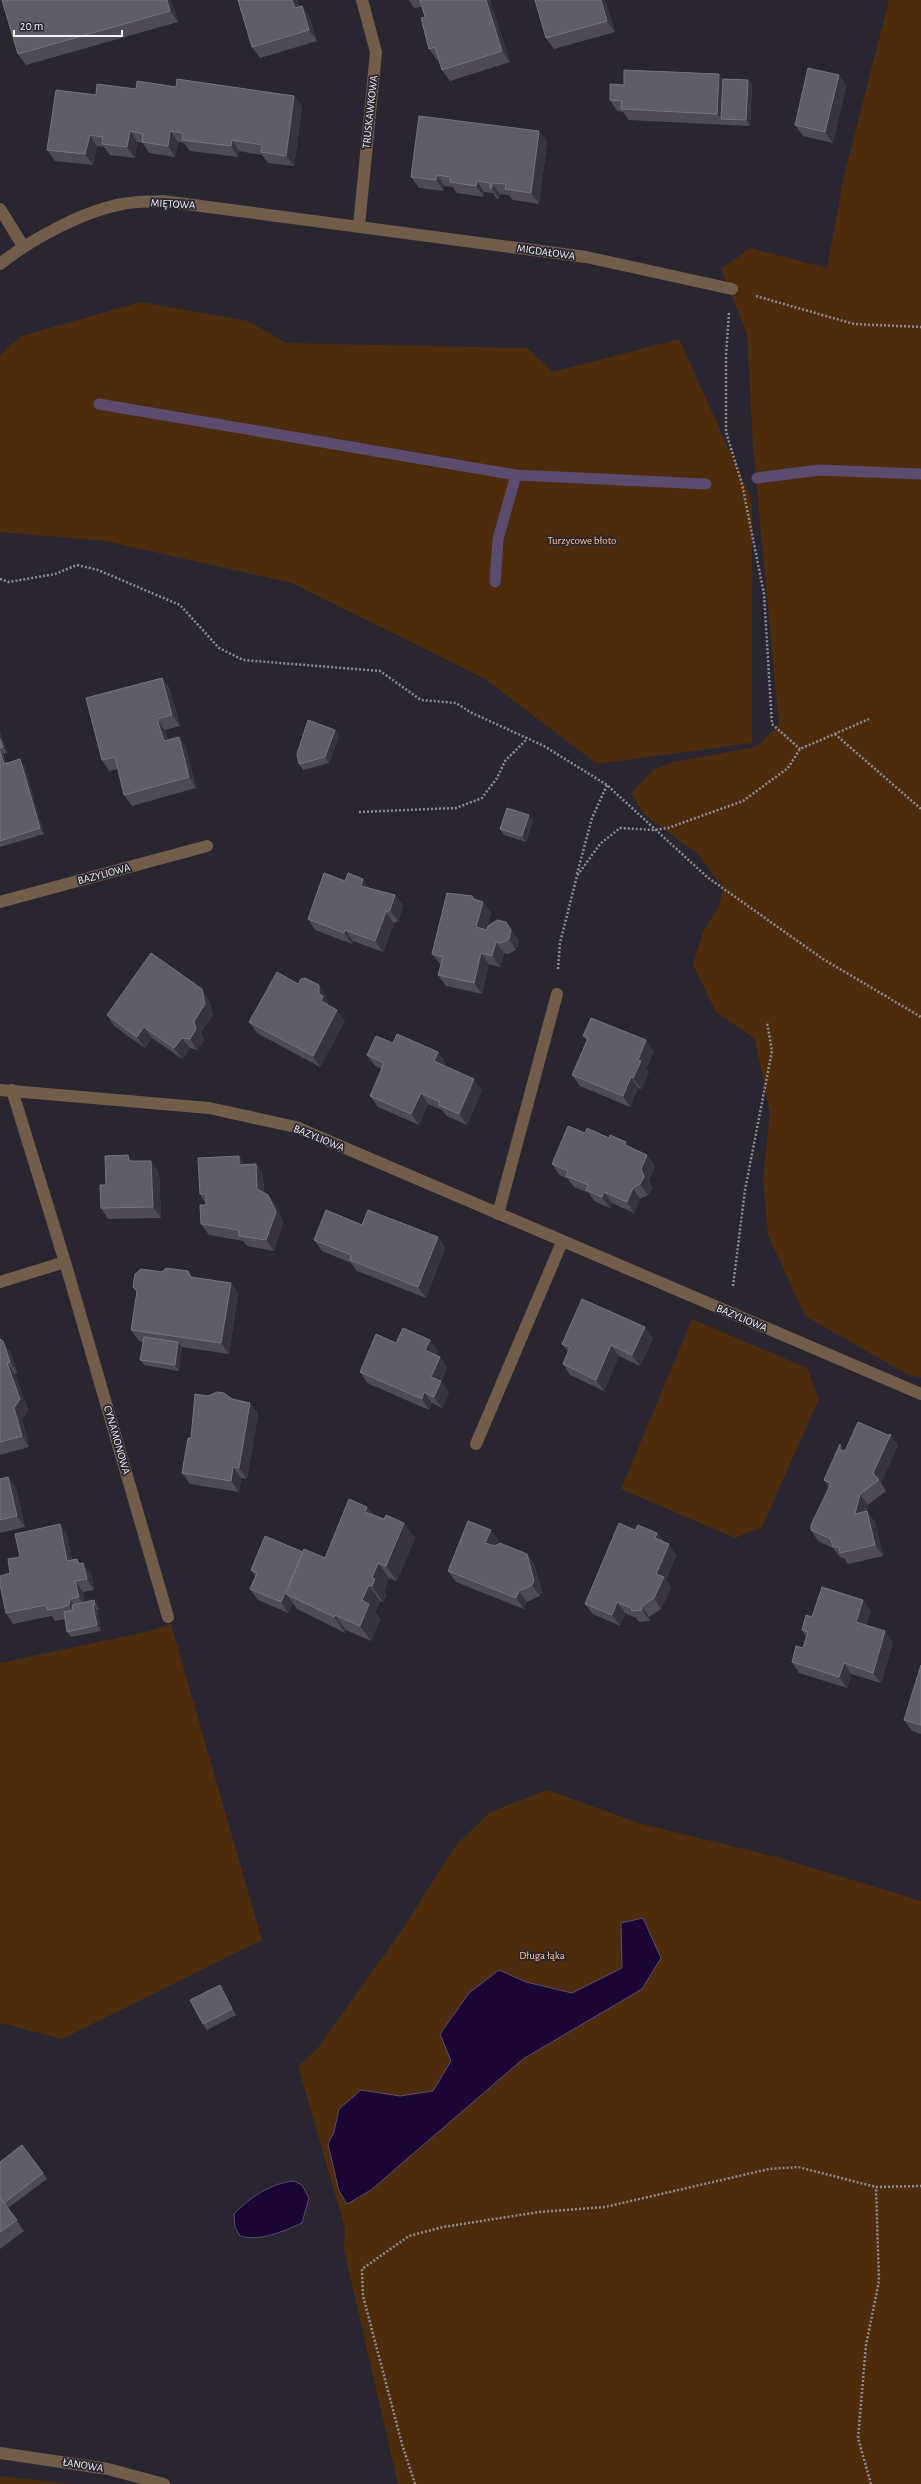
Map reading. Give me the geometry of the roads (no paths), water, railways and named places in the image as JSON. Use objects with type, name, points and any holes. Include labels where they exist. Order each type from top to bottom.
[{"type":"street","name":"TRUSKAWKOWA","points":[[359,226],[376,52],[362,0]]},
{"type":"street","name":"MIĘTOWA","points":[[0,264],[23,246],[74,220],[123,204],[163,201],[359,226]]},
{"type":"street","points":[[0,209],[23,246]]},
{"type":"street","name":"MIGDAŁOWA","points":[[359,226],[586,257],[732,289]]},
{"type":"street","name":"BAZYLIOWA","points":[[0,902],[207,846]]},
{"type":"street","points":[[498,1214],[557,994]]},
{"type":"street","name":"BAZYLIOWA","points":[[6,1090],[209,1108],[296,1127],[562,1242],[921,1394]]},
{"type":"street","name":"CYNAMONOWA","points":[[6,1090],[65,1262],[168,1617]]},
{"type":"street","points":[[476,1444],[562,1242]]},
{"type":"street","points":[[0,1282],[65,1262]]},
{"type":"street","name":"ŁANOWA","points":[[0,2454],[108,2469],[164,2484]]},
{"type":"waterway","points":[[99,404],[516,475],[706,484]]},
{"type":"waterway","points":[[757,478],[819,470],[921,474]]},
{"type":"waterway","points":[[495,582],[498,539],[516,475]]},
{"type":"park label","name":"Turzycowe błoto","points":[[582,540]]},
{"type":"park label","name":"Długa łąka","points":[[542,1955]]}]
